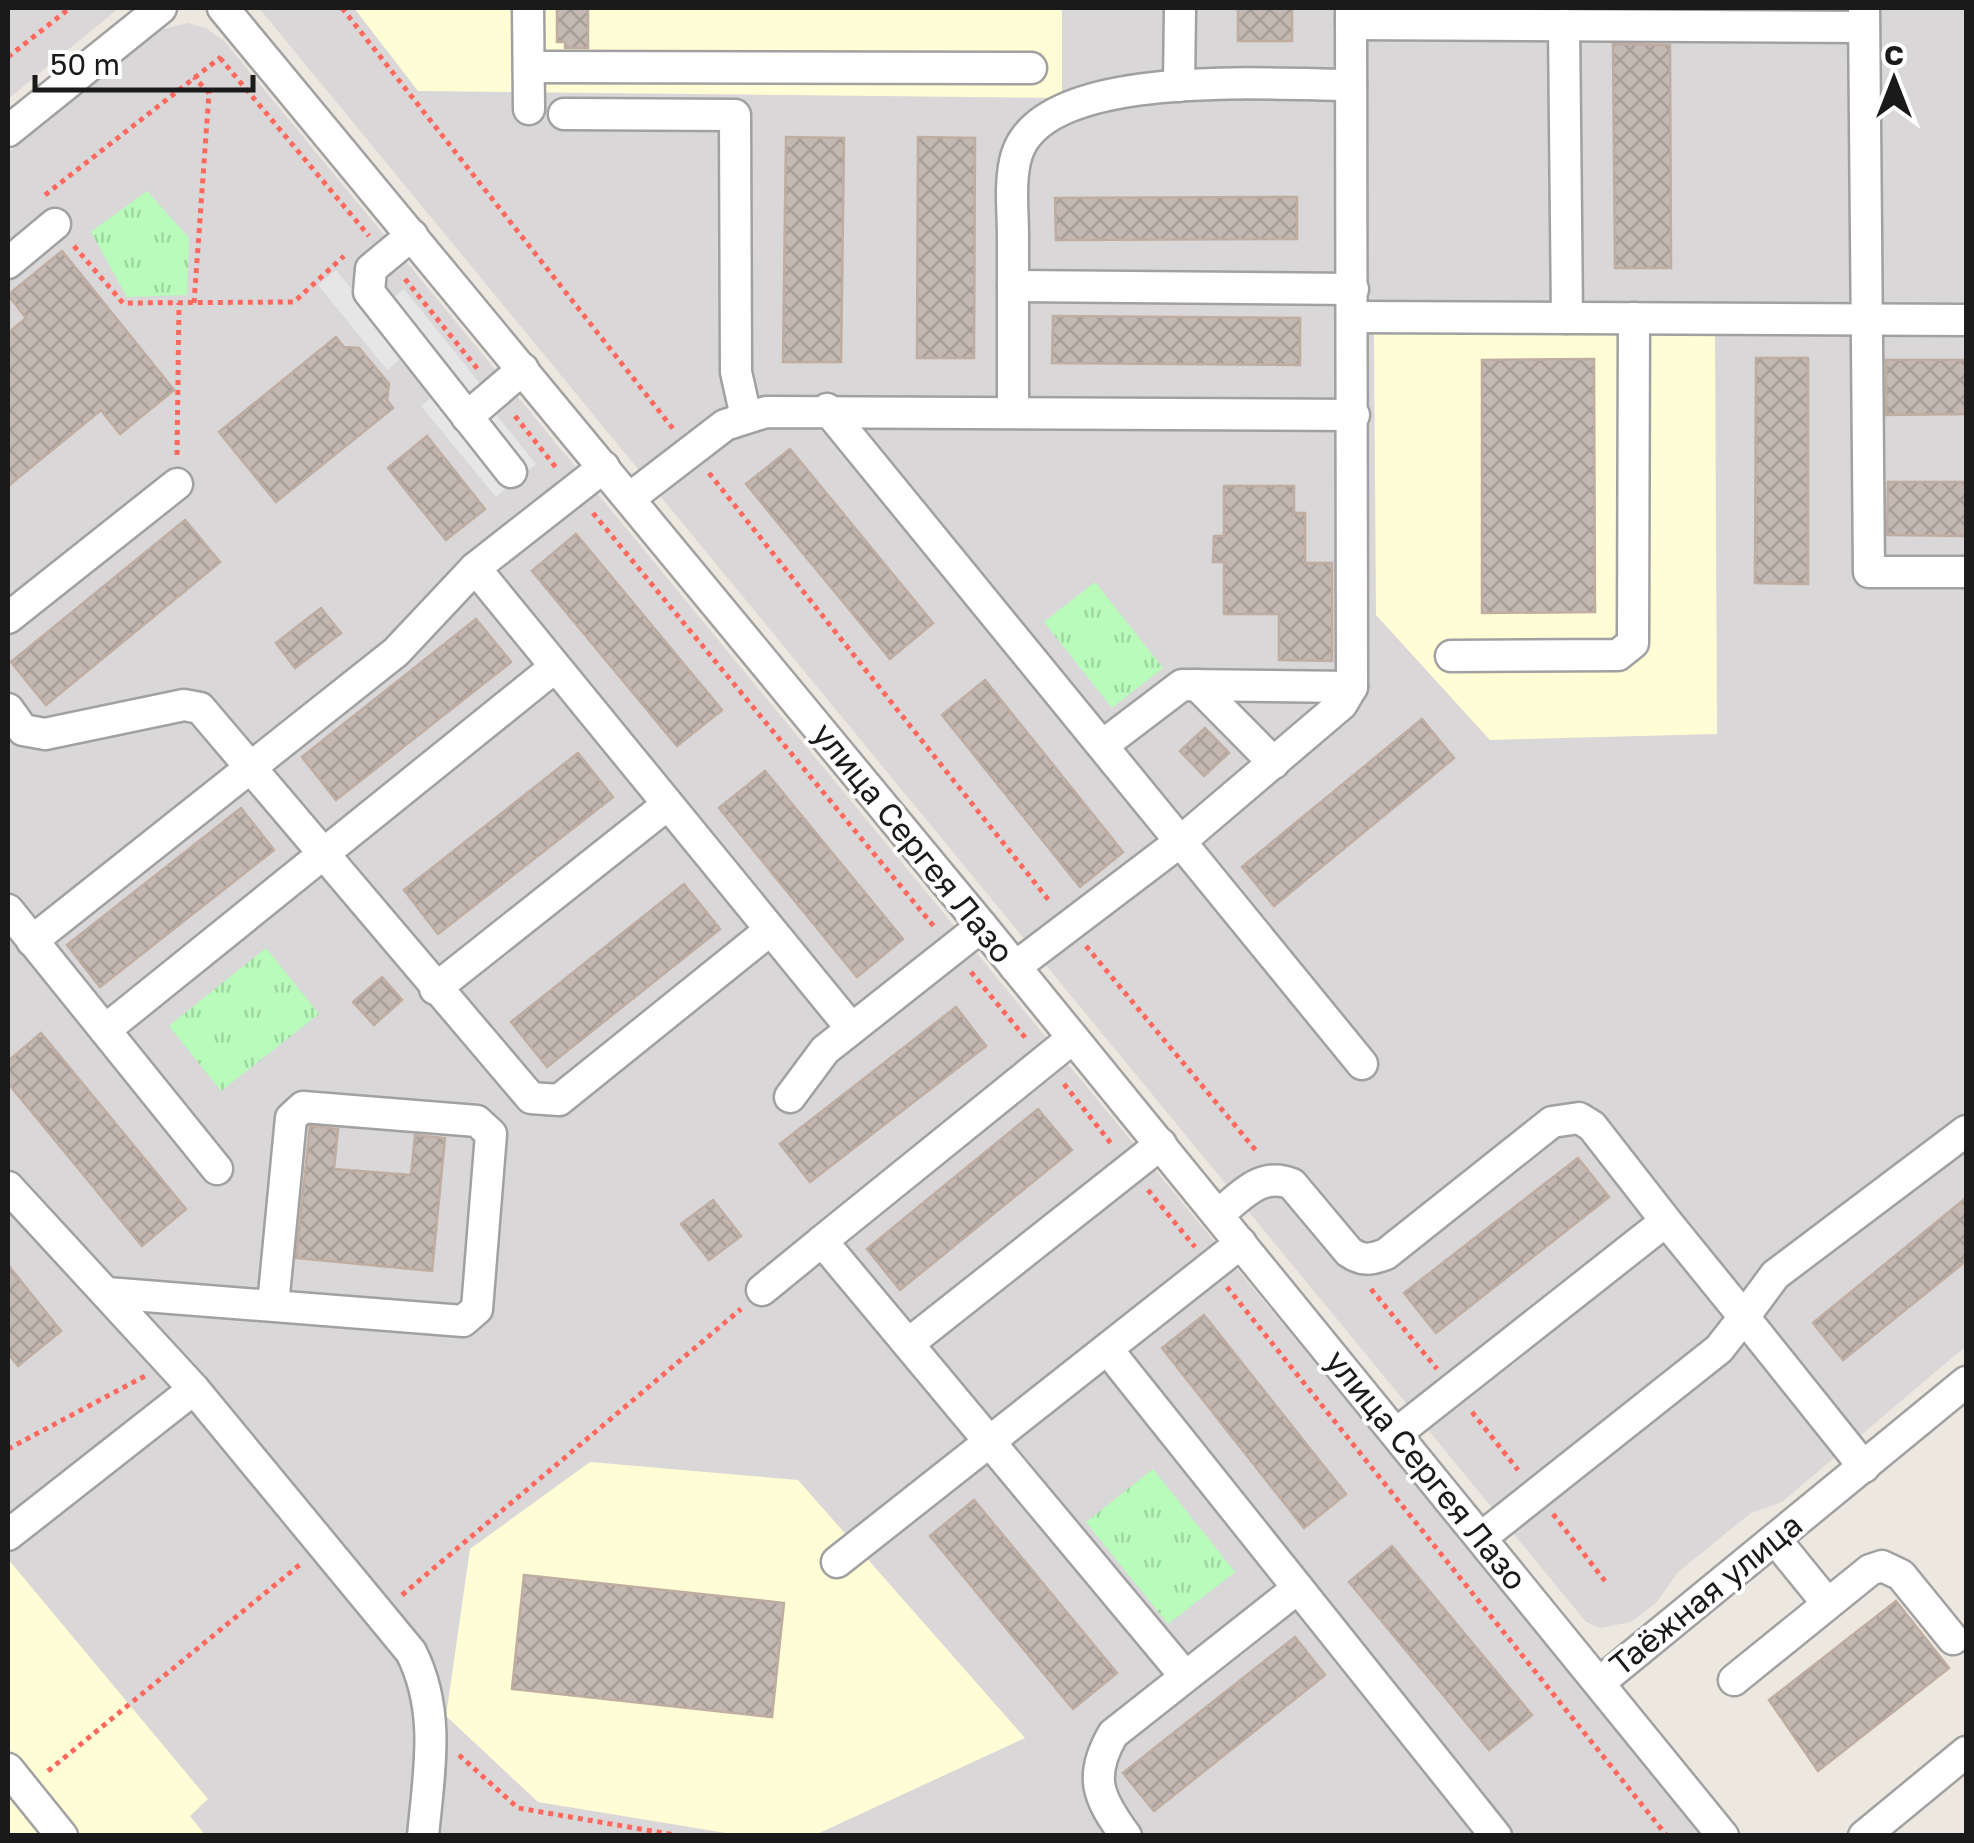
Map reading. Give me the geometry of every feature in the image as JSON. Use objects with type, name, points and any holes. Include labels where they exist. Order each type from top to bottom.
[{"type":"street","points":[[8,131],[161,8]]},
{"type":"street","name":"улица Сергея Лазо","points":[[223,8],[982,926],[1599,1683]]},
{"type":"street","points":[[528,8],[529,109]]},
{"type":"street","points":[[1179,86],[1180,8]]},
{"type":"street","points":[[1015,967],[1181,841],[1342,704],[1352,687],[1351,16],[1564,26],[1864,17],[1869,572],[1966,572]]},
{"type":"street","points":[[1564,26],[1567,318]]},
{"type":"street","points":[[529,68],[1031,68]]},
{"type":"street","points":[[1013,412],[1013,172],[1028,132],[1063,110],[1120,92],[1179,86],[1351,85]]},
{"type":"street","points":[[564,114],[735,115],[736,372],[746,417]]},
{"type":"street","points":[[8,263],[55,224]]},
{"type":"street","points":[[412,234],[371,269],[370,292],[511,472]]},
{"type":"street","points":[[1013,286],[1567,318],[1966,320]]},
{"type":"street","points":[[1451,656],[1618,655],[1633,643],[1634,318]]},
{"type":"street","points":[[467,417],[523,369]]},
{"type":"street","points":[[630,498],[690,450],[746,417],[827,410],[1354,415]]},
{"type":"street","points":[[827,410],[1362,1064]]},
{"type":"street","points":[[32,941],[396,652],[474,568],[604,467]]},
{"type":"street","points":[[8,618],[177,484]]},
{"type":"street","points":[[474,568],[851,1028]]},
{"type":"street","points":[[105,1030],[555,667]]},
{"type":"street","points":[[1102,744],[1170,690],[1196,685],[1352,687]]},
{"type":"street","points":[[1196,685],[1274,763]]},
{"type":"street","points":[[8,709],[24,730],[44,734],[184,704],[200,708],[531,1098],[559,1100],[769,930]]},
{"type":"street","points":[[435,988],[668,805]]},
{"type":"street","points":[[8,910],[217,1169]]},
{"type":"street","points":[[790,1097],[825,1050],[982,926]]},
{"type":"street","points":[[762,1290],[1073,1038]]},
{"type":"street","points":[[107,1293],[462,1321],[477,1309],[491,1134],[476,1122],[304,1108],[291,1118],[273,1305]]},
{"type":"street","points":[[1218,1214],[1256,1184],[1279,1178],[1292,1184],[1349,1252],[1372,1259],[1386,1254],[1552,1122],[1580,1118],[1592,1126],[1864,1467]]},
{"type":"street","points":[[1482,1537],[1719,1349],[1775,1274],[1966,1130]]},
{"type":"street","points":[[908,1344],[1161,1144]]},
{"type":"street","points":[[8,1187],[194,1389],[382,1612],[425,1679],[431,1729],[423,1836]]},
{"type":"street","points":[[1397,1434],[1666,1221]]},
{"type":"street","points":[[822,1241],[1185,1676]]},
{"type":"street","points":[[837,1562],[990,1446],[1242,1243]]},
{"type":"street","points":[[1108,1350],[1496,1836]]},
{"type":"street","name":"Таёжная улица","points":[[1723,1836],[1599,1683],[1966,1382]]},
{"type":"street","points":[[8,1535],[194,1389]]},
{"type":"street","points":[[1775,1539],[1827,1604]]},
{"type":"street","points":[[1734,1680],[1870,1570],[1892,1568],[1953,1639]]},
{"type":"street","points":[[1126,1836],[1105,1808],[1098,1784],[1100,1756],[1113,1734],[1298,1588]]},
{"type":"street","points":[[1864,1836],[1966,1752]]},
{"type":"street","points":[[16,1780],[62,1836]]},
{"type":"path","points":[[8,57],[70,8]]},
{"type":"path","points":[[342,8],[1070,926],[1279,1178]]},
{"type":"path","points":[[220,58],[36,202],[123,303],[294,302],[368,234]]},
{"type":"path","points":[[194,76],[209,94],[194,303]]},
{"type":"path","points":[[177,484],[178,303]]},
{"type":"path","points":[[1366,1284],[1605,1581]]},
{"type":"path","points":[[382,1612],[762,1290]]},
{"type":"path","points":[[8,1448],[170,1363]]},
{"type":"path","points":[[16,1780],[324,1544]]},
{"type":"path","points":[[431,1729],[518,1808],[681,1836]]},
{"type":"shaded area","points":[[8,8],[119,8],[8,99]]},
{"type":"shaded area","points":[[259,8],[1966,8],[1966,1346],[1782,1502],[1751,1513],[1678,1572],[1657,1602],[1631,1622],[1600,1628],[1586,1622]]},
{"type":"shaded area","points":[[354,8],[1062,8],[1062,98],[418,91]]},
{"type":"shaded area","points":[[188,23],[206,28],[225,42],[1704,1835],[8,1836],[8,153],[160,30]]},
{"type":"shaded area","points":[[336,270],[405,355],[387,370],[318,285]]},
{"type":"shaded area","points":[[404,289],[487,392],[470,406],[387,303]]},
{"type":"shaded area","points":[[1715,331],[1717,734],[1490,740],[1376,615],[1374,332]]},
{"type":"shaded area","points":[[437,393],[470,433],[495,413],[536,464],[496,497],[421,406]]},
{"type":"shaded area","points":[[590,1462],[798,1480],[1025,1738],[815,1835],[744,1836],[538,1802],[446,1716],[470,1549]]},
{"type":"shaded area","points":[[8,1559],[208,1799],[190,1816],[205,1835],[8,1835]]},
{"type":"green space","points":[[147,191],[189,238],[187,295],[127,297],[91,232]]},
{"type":"green space","points":[[1095,582],[1163,668],[1112,708],[1044,622]]},
{"type":"green space","points":[[266,948],[319,1014],[221,1091],[169,1026]]},
{"type":"green space","points":[[1153,1469],[1235,1572],[1168,1624],[1086,1522]]},
{"type":"building","points":[[557,8],[588,8],[588,48],[565,48],[565,42],[557,42]]},
{"type":"building","points":[[1238,8],[1292,8],[1292,41],[1238,41]]},
{"type":"building","points":[[1613,44],[1670,45],[1671,268],[1615,268]]},
{"type":"building","points":[[786,137],[844,138],[841,362],[783,362]]},
{"type":"building","points":[[918,137],[975,138],[974,358],[917,358]]},
{"type":"building","points":[[1297,197],[1297,239],[1056,240],[1055,198]]},
{"type":"building","points":[[62,251],[174,390],[120,434],[101,410],[8,486],[8,333],[26,318],[8,295]]},
{"type":"building","points":[[1053,316],[1300,318],[1300,365],[1052,363]]},
{"type":"building","points":[[336,337],[344,347],[359,348],[389,384],[387,400],[393,408],[276,502],[219,432]]},
{"type":"building","points":[[1756,358],[1808,358],[1808,584],[1755,583]]},
{"type":"building","points":[[1594,359],[1595,612],[1482,613],[1482,360]]},
{"type":"building","points":[[1886,360],[1966,360],[1966,414],[1886,415]]},
{"type":"building","points":[[427,436],[485,509],[446,540],[388,468]]},
{"type":"building","points":[[790,449],[933,623],[890,659],[746,484]]},
{"type":"building","points":[[1888,482],[1966,482],[1966,536],[1887,535]]},
{"type":"building","points":[[1224,486],[1294,486],[1294,513],[1305,513],[1305,563],[1332,563],[1332,661],[1279,660],[1279,614],[1224,614],[1224,562],[1213,562],[1214,536],[1224,536]]},
{"type":"building","points":[[185,520],[220,562],[46,705],[11,662]]},
{"type":"building","points":[[576,534],[722,710],[677,746],[532,571]]},
{"type":"building","points":[[321,608],[341,633],[295,668],[276,643]]},
{"type":"building","points":[[476,619],[511,662],[336,800],[302,757]]},
{"type":"building","points":[[985,680],[1123,852],[1080,887],[942,715]]},
{"type":"building","points":[[1422,719],[1454,758],[1274,906],[1242,867]]},
{"type":"building","points":[[1205,728],[1229,753],[1204,776],[1180,751]]},
{"type":"building","points":[[578,753],[613,797],[438,934],[404,890]]},
{"type":"building","points":[[765,771],[903,939],[857,977],[719,808]]},
{"type":"building","points":[[241,808],[274,850],[100,987],[67,945]]},
{"type":"building","points":[[684,884],[720,929],[547,1067],[511,1022]]},
{"type":"building","points":[[382,977],[402,1000],[374,1025],[353,1002]]},
{"type":"building","points":[[956,1007],[986,1046],[810,1182],[780,1144]]},
{"type":"building","points":[[41,1033],[186,1209],[142,1246],[8,1083],[8,1061]]},
{"type":"building","points":[[1038,1109],[1072,1150],[900,1290],[867,1249]]},
{"type":"building","points":[[310,1126],[338,1129],[334,1169],[411,1175],[415,1135],[445,1138],[432,1271],[296,1258]]},
{"type":"building","points":[[1578,1158],[1609,1197],[1436,1333],[1404,1293]]},
{"type":"building","points":[[1966,1198],[1966,1261],[1843,1360],[1813,1323]]},
{"type":"building","points":[[713,1200],[741,1236],[709,1260],[681,1224]]},
{"type":"building","points":[[8,1265],[61,1331],[18,1366],[8,1353]]},
{"type":"building","points":[[1204,1315],[1346,1494],[1304,1528],[1162,1348]]},
{"type":"building","points":[[974,1500],[1117,1673],[1073,1709],[930,1536]]},
{"type":"building","points":[[1392,1546],[1532,1715],[1489,1750],[1349,1582]]},
{"type":"building","points":[[524,1575],[784,1603],[772,1717],[512,1689]]},
{"type":"building","points":[[1896,1601],[1949,1668],[1818,1771],[1769,1700]]},
{"type":"building","points":[[1295,1637],[1325,1675],[1154,1811],[1123,1773]]}]
